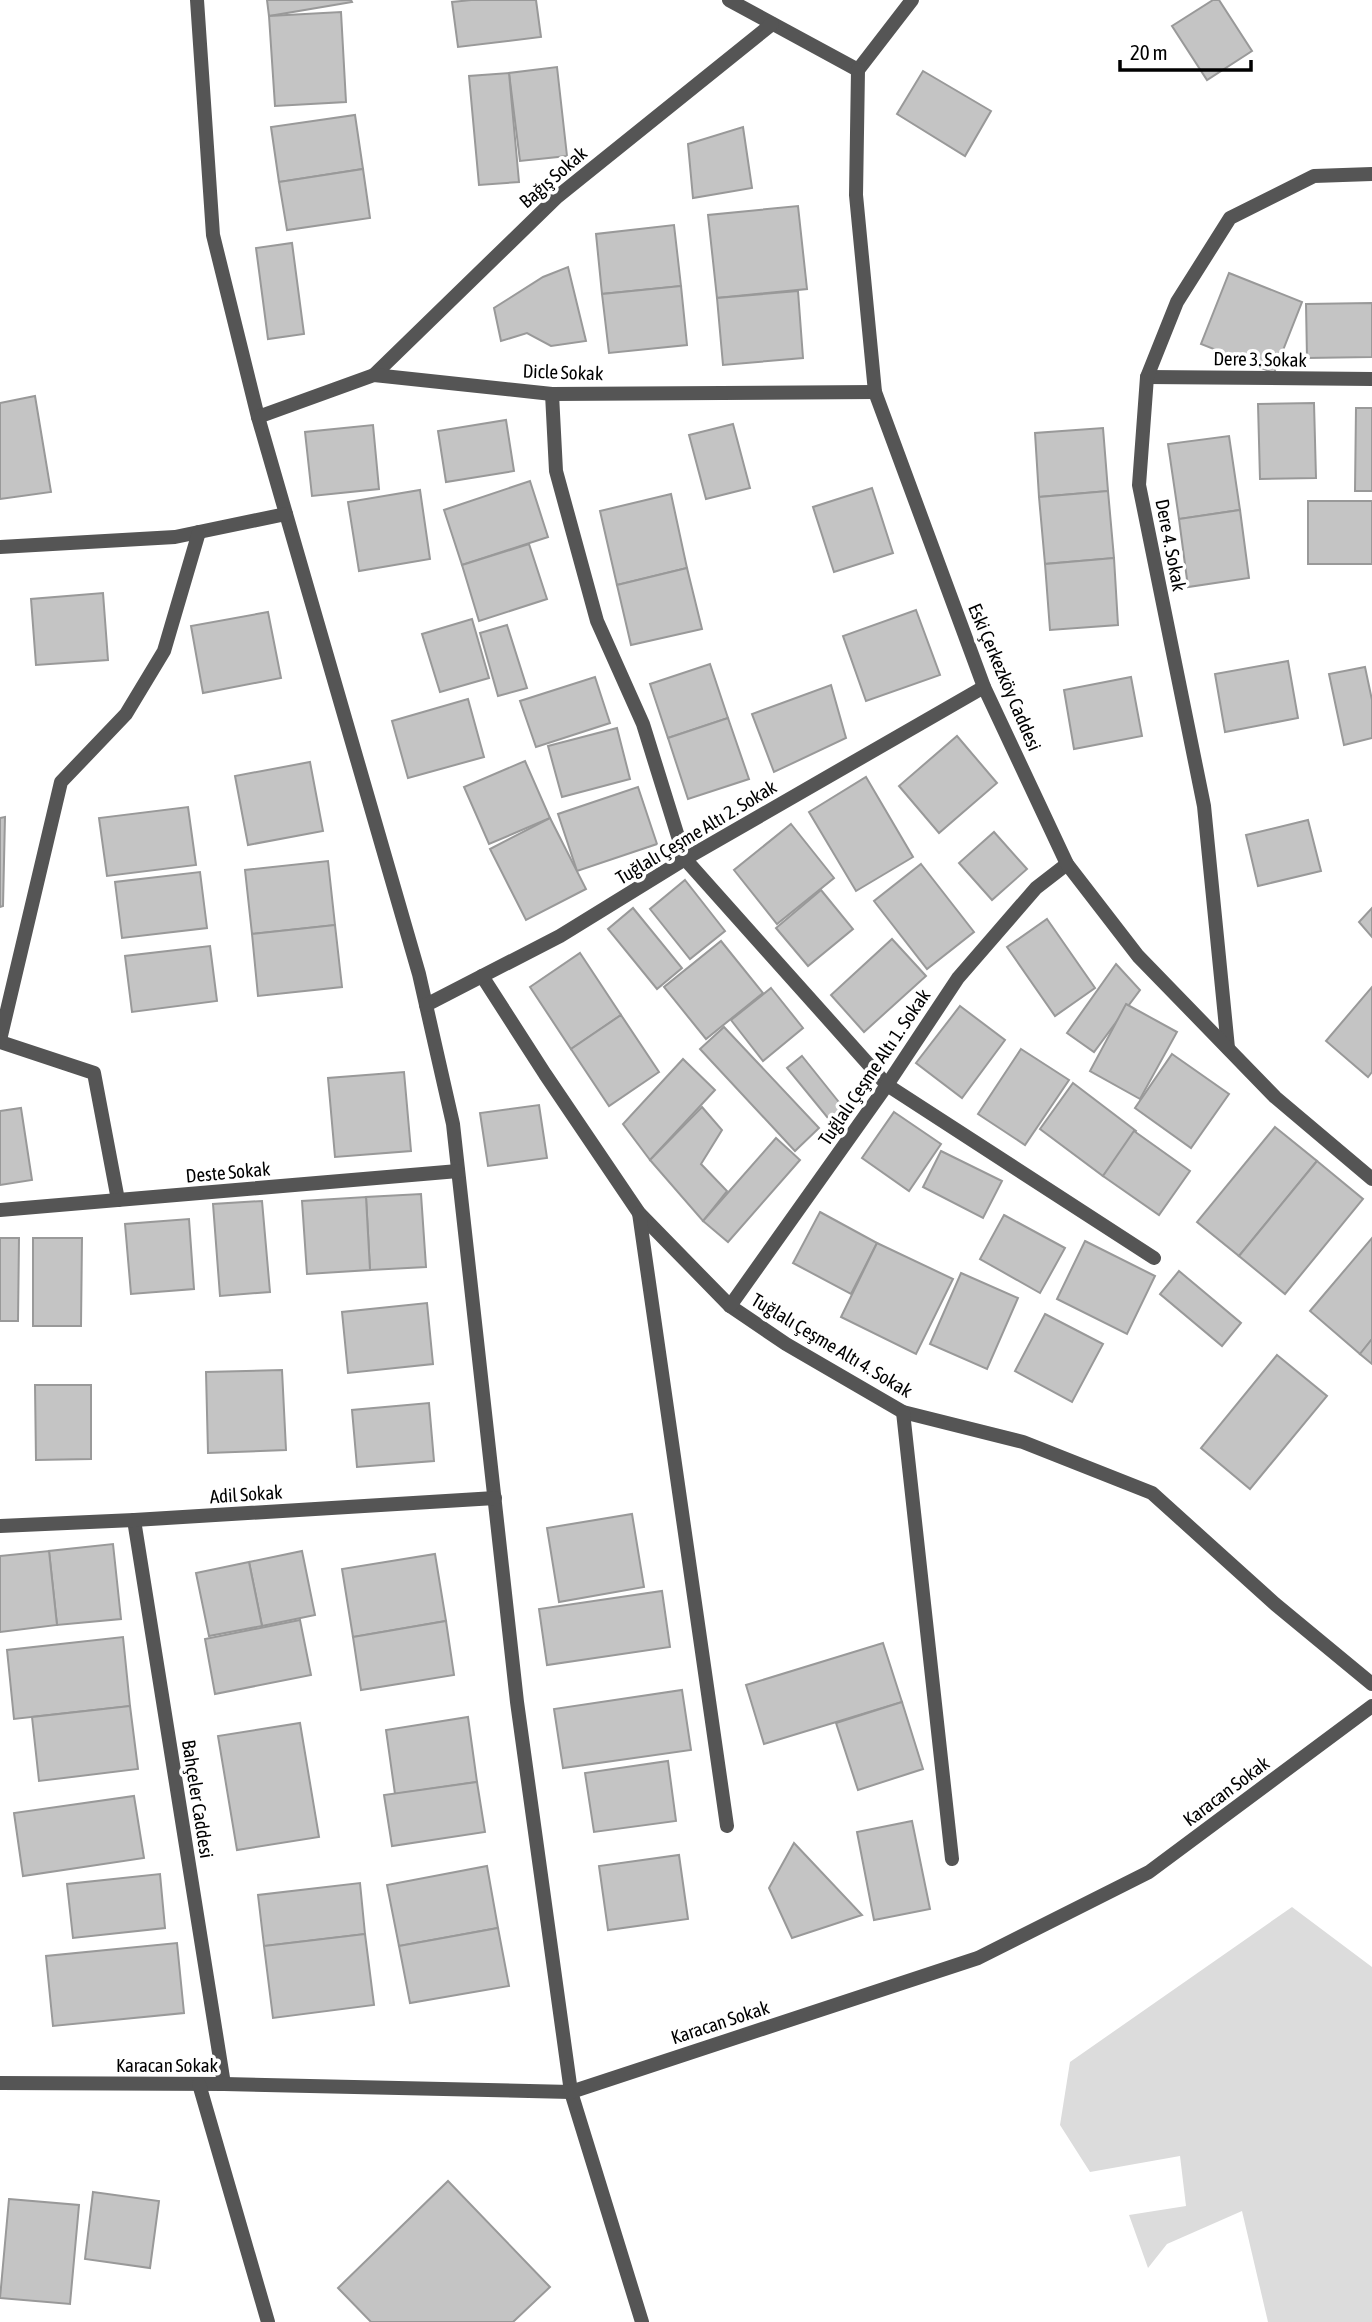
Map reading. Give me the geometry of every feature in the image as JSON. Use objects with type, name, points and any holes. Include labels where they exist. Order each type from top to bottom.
[{"type":"street","points":[[197,0],[214,235],[258,416],[419,974],[453,1124],[517,1702],[571,2092],[642,2322]]},
{"type":"street","points":[[729,0],[858,69],[912,0]]},
{"type":"street","name":"Bağış Sokak","points":[[374,375],[556,197],[772,24]]},
{"type":"street","name":"Eski Çerkezköy Caddesi","points":[[858,69],[856,195],[875,392],[984,687],[1067,864],[1138,956],[1275,1097],[1372,1180]]},
{"type":"street","name":"Dere 4. Sokak","points":[[1228,1048],[1204,806],[1139,485],[1147,377],[1177,302],[1230,218],[1314,176],[1372,174]]},
{"type":"street","name":"Dicle Sokak","points":[[258,416],[374,375],[552,394],[875,392]]},
{"type":"street","name":"Dere 3. Sokak","points":[[1147,377],[1372,379]]},
{"type":"street","points":[[552,394],[556,471],[597,621],[643,724],[684,859],[887,1086],[1154,1258]]},
{"type":"street","points":[[0,547],[175,537],[286,514]]},
{"type":"street","points":[[118,1200],[94,1073],[0,1041],[61,782],[126,713],[164,651],[199,533]]},
{"type":"street","name":"Tuğlalı Çeşme Altı 2. Sokak","points":[[426,1005],[560,936],[684,859],[984,687]]},
{"type":"street","name":"Tuğlalı Çeşme Altı 1. Sokak","points":[[730,1306],[887,1086],[958,978],[1036,888],[1067,864]]},
{"type":"street","name":"Tuğlalı Çeşme Altı 4. Sokak","points":[[482,976],[639,1213],[730,1306],[786,1344],[903,1412],[1023,1442],[1152,1493],[1275,1604],[1372,1684]]},
{"type":"street","name":"Deste Sokak","points":[[0,1210],[458,1171]]},
{"type":"street","points":[[639,1213],[727,1826]]},
{"type":"street","points":[[903,1412],[952,1859]]},
{"type":"street","name":"Adil Sokak","points":[[0,1526],[495,1498]]},
{"type":"street","name":"Bahçeler Caddesi","points":[[134,1520],[224,2084]]},
{"type":"street","name":"Karacan Sokak","points":[[0,2083],[224,2084],[571,2092],[978,1958],[1149,1872],[1372,1706]]},
{"type":"street","points":[[199,2084],[268,2322]]},
{"type":"shaded area","points":[[1292,1907],[1372,1967],[1372,2322],[1268,2322],[1242,2211],[1167,2244],[1148,2268],[1129,2215],[1186,2206],[1180,2156],[1090,2172],[1060,2125],[1070,2062]]},
{"type":"building","points":[[267,0],[351,0],[352,2],[269,16]]},
{"type":"building","points":[[536,0],[541,37],[458,47],[452,2]]},
{"type":"building","points":[[1213,0],[1219,0],[1252,51],[1207,80],[1172,26]]},
{"type":"building","points":[[341,12],[346,102],[275,106],[269,16]]},
{"type":"building","points":[[557,67],[567,156],[520,161],[509,73]]},
{"type":"building","points":[[923,71],[991,111],[965,156],[897,114]]},
{"type":"building","points":[[509,73],[519,182],[479,185],[469,76]]},
{"type":"building","points":[[355,115],[363,169],[279,182],[271,127]]},
{"type":"building","points":[[743,127],[752,188],[693,198],[688,144]]},
{"type":"building","points":[[363,169],[370,218],[287,230],[279,182]]},
{"type":"building","points":[[798,206],[807,289],[717,298],[708,215]]},
{"type":"building","points":[[674,225],[681,286],[602,294],[596,234]]},
{"type":"building","points":[[292,243],[304,334],[268,339],[256,248]]},
{"type":"building","points":[[568,267],[586,341],[551,346],[527,333],[501,341],[494,308],[543,277]]},
{"type":"building","points":[[1229,273],[1302,302],[1274,373],[1201,344]]},
{"type":"building","points":[[681,286],[687,345],[609,353],[602,294]]},
{"type":"building","points":[[798,291],[803,358],[723,365],[717,298]]},
{"type":"building","points":[[1372,303],[1372,357],[1307,358],[1306,304]]},
{"type":"building","points":[[35,396],[51,492],[0,499],[0,403]]},
{"type":"building","points":[[1314,403],[1316,478],[1260,479],[1258,404]]},
{"type":"building","points":[[1356,408],[1372,408],[1372,491],[1355,491]]},
{"type":"building","points":[[506,420],[514,471],[446,482],[438,431]]},
{"type":"building","points":[[733,424],[750,488],[706,499],[689,435]]},
{"type":"building","points":[[373,425],[379,489],[312,496],[305,432]]},
{"type":"building","points":[[1103,428],[1108,491],[1039,497],[1035,433]]},
{"type":"building","points":[[1229,436],[1240,510],[1179,519],[1168,444]]},
{"type":"building","points":[[530,481],[548,537],[462,565],[444,510]]},
{"type":"building","points":[[872,488],[893,553],[834,572],[813,507]]},
{"type":"building","points":[[420,490],[430,559],[359,571],[348,502]]},
{"type":"building","points":[[1108,491],[1114,558],[1045,564],[1039,497]]},
{"type":"building","points":[[671,494],[687,568],[617,585],[600,511]]},
{"type":"building","points":[[1308,501],[1372,501],[1372,564],[1308,564]]},
{"type":"building","points":[[1240,510],[1249,578],[1188,587],[1179,519]]},
{"type":"building","points":[[529,544],[547,599],[479,621],[462,565]]},
{"type":"building","points":[[1114,558],[1118,625],[1050,630],[1045,564]]},
{"type":"building","points":[[687,568],[702,629],[631,645],[617,585]]},
{"type":"building","points":[[103,593],[108,660],[36,665],[31,599]]},
{"type":"building","points":[[916,610],[940,675],[866,701],[843,636]]},
{"type":"building","points":[[268,612],[281,678],[203,693],[191,626]]},
{"type":"building","points":[[472,619],[489,678],[440,692],[422,634]]},
{"type":"building","points":[[507,625],[527,688],[498,696],[480,633]]},
{"type":"building","points":[[1288,661],[1298,718],[1225,732],[1215,674]]},
{"type":"building","points":[[710,664],[728,718],[668,738],[650,684]]},
{"type":"building","points":[[1365,667],[1372,700],[1372,738],[1344,745],[1329,674]]},
{"type":"building","points":[[595,677],[610,723],[536,747],[520,701]]},
{"type":"building","points":[[1131,677],[1142,736],[1074,749],[1064,690]]},
{"type":"building","points":[[831,685],[846,738],[774,772],[752,714]]},
{"type":"building","points":[[468,699],[484,757],[408,778],[392,721]]},
{"type":"building","points":[[728,718],[749,779],[688,799],[668,738]]},
{"type":"building","points":[[617,728],[630,779],[562,797],[548,746]]},
{"type":"building","points":[[957,736],[997,783],[939,833],[899,786]]},
{"type":"building","points":[[525,761],[550,818],[489,844],[464,787]]},
{"type":"building","points":[[310,762],[323,831],[248,845],[235,776]]},
{"type":"building","points":[[866,777],[913,857],[856,891],[809,812]]},
{"type":"building","points":[[638,787],[657,844],[577,871],[558,814]]},
{"type":"building","points":[[188,807],[196,865],[107,876],[99,818]]},
{"type":"building","points":[[5,817],[3,906],[0,907],[0,818]]},
{"type":"building","points":[[550,818],[586,889],[526,920],[490,849]]},
{"type":"building","points":[[1308,820],[1321,871],[1258,886],[1246,835]]},
{"type":"building","points":[[791,824],[834,878],[777,924],[734,870]]},
{"type":"building","points":[[994,832],[1027,869],[992,900],[959,863]]},
{"type":"building","points":[[328,861],[335,925],[252,934],[245,870]]},
{"type":"building","points":[[921,864],[974,932],[927,969],[874,901]]},
{"type":"building","points":[[200,872],[207,928],[122,938],[115,882]]},
{"type":"building","points":[[685,880],[725,931],[690,959],[650,909]]},
{"type":"building","points":[[821,890],[853,929],[808,966],[776,928]]},
{"type":"building","points":[[633,908],[682,968],[657,989],[608,929]]},
{"type":"building","points":[[1372,908],[1372,937],[1359,922]]},
{"type":"building","points":[[1047,919],[1095,988],[1055,1016],[1007,947]]},
{"type":"building","points":[[335,925],[342,987],[258,996],[252,934]]},
{"type":"building","points":[[892,939],[926,976],[864,1032],[831,995]]},
{"type":"building","points":[[721,941],[763,993],[706,1039],[664,987]]},
{"type":"building","points":[[210,946],[217,1001],[132,1012],[125,956]]},
{"type":"building","points":[[580,953],[621,1015],[571,1049],[530,987]]},
{"type":"building","points":[[1116,964],[1140,990],[1094,1052],[1067,1033]]},
{"type":"building","points":[[1372,987],[1372,1072],[1368,1077],[1326,1041]]},
{"type":"building","points":[[771,988],[803,1028],[763,1061],[731,1020]]},
{"type":"building","points":[[1126,1004],[1177,1032],[1140,1099],[1090,1071]]},
{"type":"building","points":[[960,1006],[1005,1040],[962,1098],[916,1063]]},
{"type":"building","points":[[621,1015],[659,1072],[609,1106],[571,1049]]},
{"type":"building","points":[[724,1027],[819,1128],[795,1151],[700,1049]]},
{"type":"building","points":[[1021,1049],[1069,1080],[1025,1145],[978,1114]]},
{"type":"building","points":[[1172,1054],[1229,1094],[1191,1148],[1135,1108]]},
{"type":"building","points":[[802,1056],[842,1106],[832,1123],[787,1068]]},
{"type":"building","points":[[683,1059],[715,1090],[650,1160],[623,1124]]},
{"type":"building","points":[[404,1072],[411,1151],[335,1157],[328,1078]]},
{"type":"building","points":[[1073,1083],[1136,1131],[1103,1176],[1040,1129]]},
{"type":"building","points":[[539,1105],[547,1158],[488,1166],[480,1113]]},
{"type":"building","points":[[702,1107],[722,1130],[701,1164],[727,1191],[703,1221],[650,1160]]},
{"type":"building","points":[[21,1108],[32,1180],[0,1185],[0,1111]]},
{"type":"building","points":[[894,1112],[941,1144],[909,1191],[862,1158]]},
{"type":"building","points":[[1275,1127],[1317,1161],[1239,1256],[1197,1222]]},
{"type":"building","points":[[1134,1131],[1190,1171],[1159,1215],[1103,1176]]},
{"type":"building","points":[[776,1138],[800,1160],[728,1242],[703,1221]]},
{"type":"building","points":[[941,1151],[1002,1181],[983,1218],[923,1187]]},
{"type":"building","points":[[1317,1161],[1363,1199],[1285,1294],[1239,1256]]},
{"type":"building","points":[[421,1194],[426,1267],[370,1270],[366,1197]]},
{"type":"building","points":[[366,1197],[370,1270],[307,1274],[302,1201]]},
{"type":"building","points":[[262,1201],[270,1292],[220,1296],[213,1204]]},
{"type":"building","points":[[820,1212],[877,1243],[851,1294],[793,1263]]},
{"type":"building","points":[[1004,1215],[1065,1248],[1040,1293],[980,1259]]},
{"type":"building","points":[[189,1219],[194,1289],[131,1294],[125,1224]]},
{"type":"building","points":[[0,1238],[19,1238],[18,1321],[0,1321]]},
{"type":"building","points":[[33,1238],[82,1238],[81,1326],[33,1326]]},
{"type":"building","points":[[1372,1238],[1372,1339],[1360,1354],[1310,1311]]},
{"type":"building","points":[[1085,1241],[1155,1276],[1127,1334],[1057,1299]]},
{"type":"building","points":[[877,1243],[953,1279],[916,1354],[841,1317]]},
{"type":"building","points":[[1179,1271],[1241,1323],[1222,1346],[1160,1294]]},
{"type":"building","points":[[961,1273],[1018,1298],[987,1369],[930,1344]]},
{"type":"building","points":[[427,1303],[433,1364],[348,1373],[342,1312]]},
{"type":"building","points":[[1045,1314],[1103,1344],[1072,1402],[1015,1371]]},
{"type":"building","points":[[1372,1339],[1372,1364],[1360,1354]]},
{"type":"building","points":[[1277,1355],[1327,1396],[1250,1489],[1201,1448]]},
{"type":"building","points":[[282,1370],[286,1450],[208,1453],[206,1372]]},
{"type":"building","points":[[35,1385],[91,1385],[91,1459],[36,1460]]},
{"type":"building","points":[[429,1403],[434,1461],[357,1467],[352,1410]]},
{"type":"building","points":[[632,1514],[644,1587],[559,1602],[547,1528]]},
{"type":"building","points":[[113,1544],[121,1619],[57,1625],[49,1551]]},
{"type":"building","points":[[49,1551],[57,1625],[0,1632],[0,1556]]},
{"type":"building","points":[[302,1551],[315,1615],[262,1626],[249,1562]]},
{"type":"building","points":[[435,1554],[446,1621],[353,1637],[342,1569]]},
{"type":"building","points":[[249,1562],[262,1626],[209,1636],[196,1573]]},
{"type":"building","points":[[662,1591],[670,1647],[547,1665],[539,1609]]},
{"type":"building","points":[[300,1620],[311,1675],[215,1694],[205,1639]]},
{"type":"building","points":[[446,1621],[454,1675],[361,1690],[353,1637]]},
{"type":"building","points":[[123,1637],[130,1706],[14,1719],[7,1650]]},
{"type":"building","points":[[883,1643],[902,1702],[764,1744],[746,1685]]},
{"type":"building","points":[[682,1690],[691,1750],[563,1768],[554,1709]]},
{"type":"building","points":[[902,1702],[923,1769],[858,1790],[836,1723]]},
{"type":"building","points":[[130,1706],[138,1769],[39,1781],[32,1717]]},
{"type":"building","points":[[468,1717],[477,1782],[395,1794],[386,1730]]},
{"type":"building","points":[[300,1723],[319,1837],[237,1850],[218,1736]]},
{"type":"building","points":[[668,1761],[676,1821],[594,1832],[585,1773]]},
{"type":"building","points":[[477,1782],[485,1832],[392,1846],[384,1795]]},
{"type":"building","points":[[134,1796],[144,1858],[23,1876],[14,1813]]},
{"type":"building","points":[[912,1821],[930,1909],[874,1920],[857,1832]]},
{"type":"building","points":[[794,1843],[862,1915],[792,1938],[769,1888]]},
{"type":"building","points":[[679,1855],[688,1919],[608,1930],[599,1866]]},
{"type":"building","points":[[487,1866],[498,1928],[399,1946],[387,1885]]},
{"type":"building","points":[[160,1874],[165,1928],[73,1938],[67,1884]]},
{"type":"building","points":[[360,1883],[365,1934],[264,1946],[258,1895]]},
{"type":"building","points":[[498,1928],[509,1986],[410,2003],[399,1946]]},
{"type":"building","points":[[365,1934],[374,2005],[273,2018],[264,1946]]},
{"type":"building","points":[[177,1943],[184,2013],[53,2026],[46,1956]]},
{"type":"building","points":[[448,2181],[550,2287],[513,2322],[371,2322],[338,2288]]},
{"type":"building","points":[[93,2192],[159,2201],[150,2268],[85,2259]]},
{"type":"building","points":[[9,2199],[79,2205],[70,2304],[0,2298]]}]
